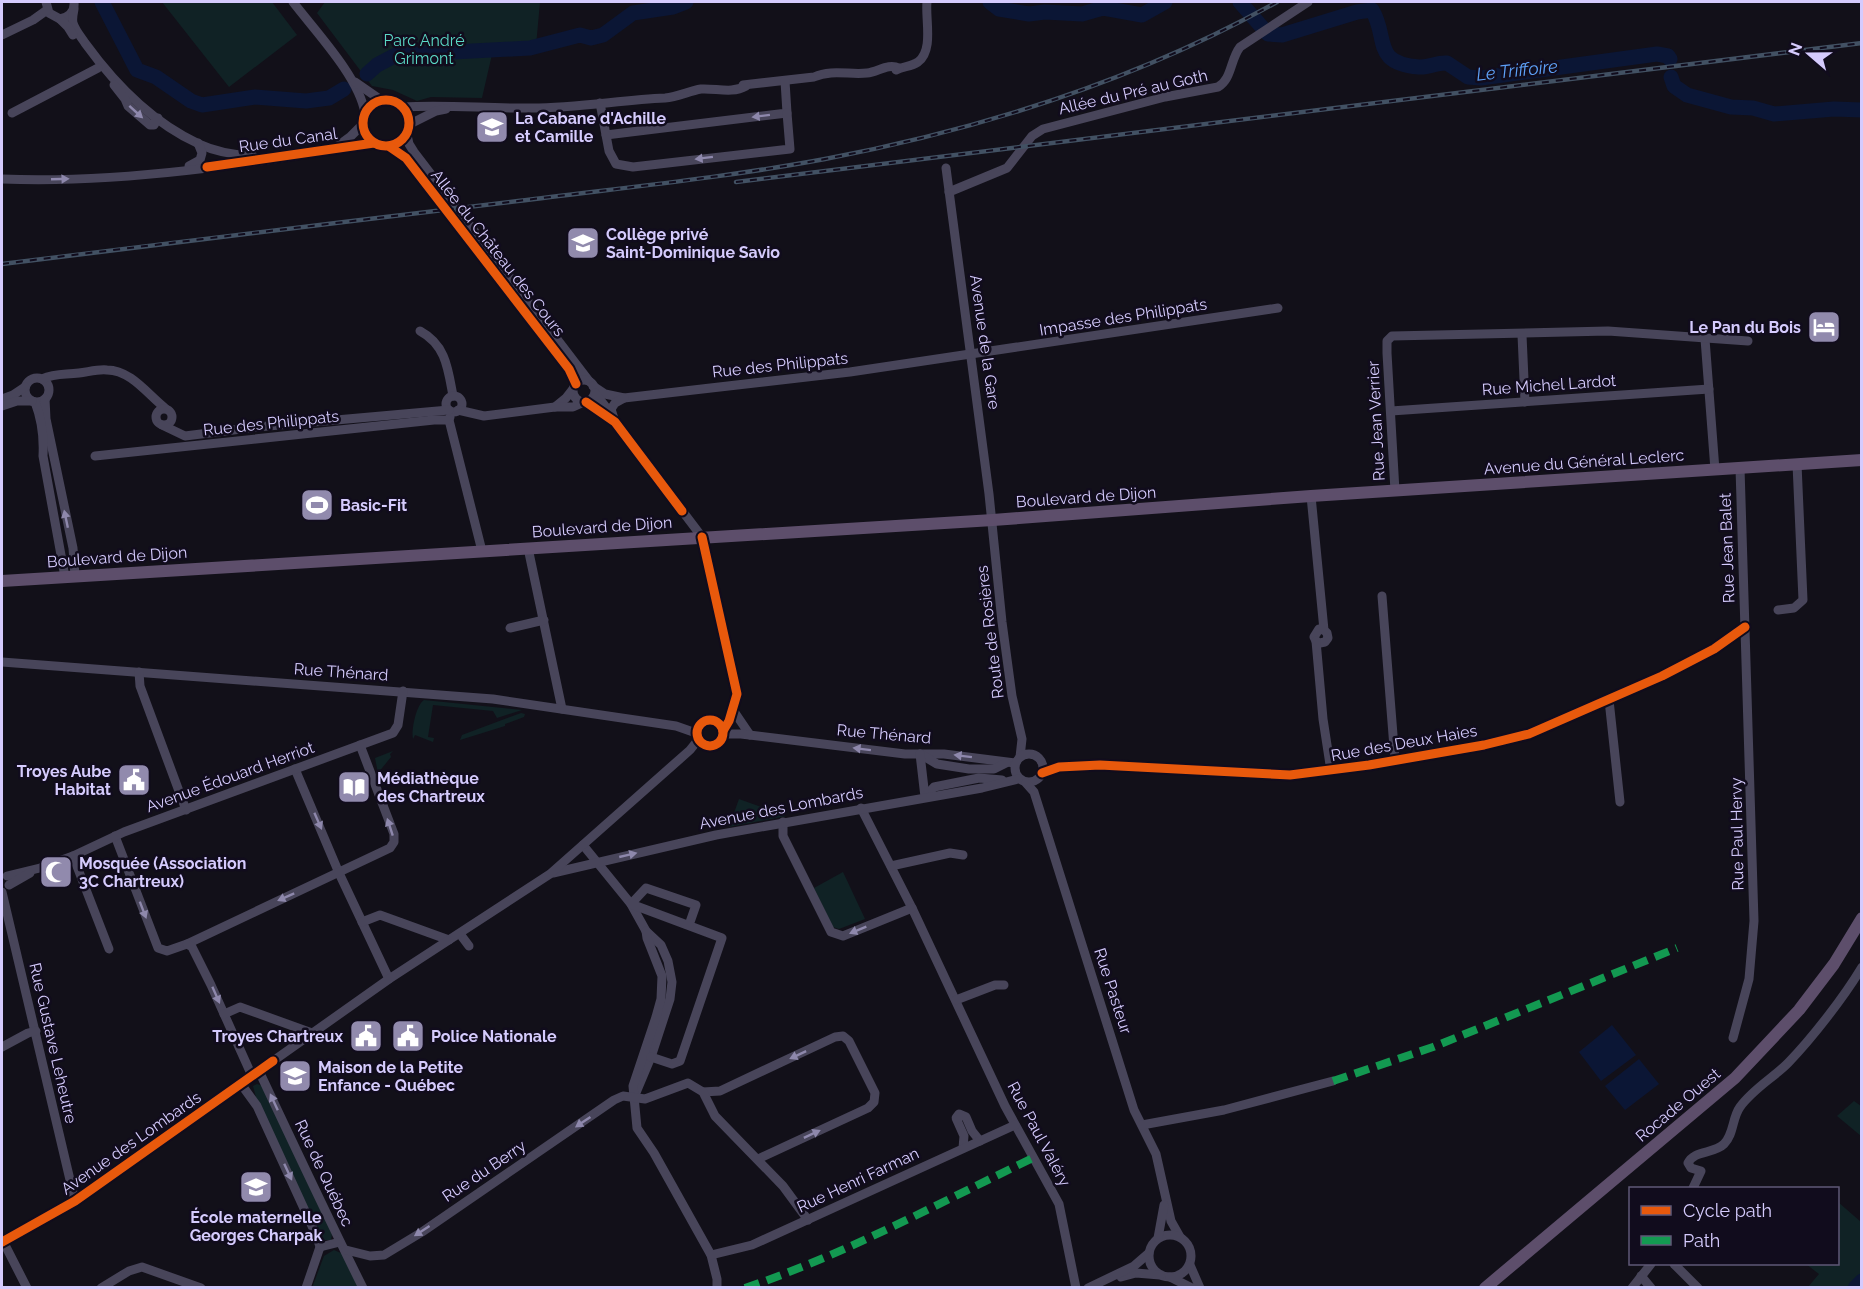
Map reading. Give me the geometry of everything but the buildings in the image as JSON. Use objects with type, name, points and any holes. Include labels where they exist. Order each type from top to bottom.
[{"type":"main road","name":"Avenue du Général Leclerc","points":[[1311,496],[1860,459]]},
{"type":"main road","name":"Boulevard de Dijon","points":[[2,581],[993,520],[1311,496]]},
{"type":"main road","name":"Rocade Ouest","points":[[1485,1287],[1736,1078],[1798,1010],[1834,964],[1862,918]]},
{"type":"street","points":[[293,2],[353,80],[363,102],[365,113],[363,124],[368,138],[374,143],[390,147],[396,145],[407,135],[410,124],[403,107],[389,100],[381,100],[365,113]]},
{"type":"street","points":[[403,107],[532,108],[600,103],[672,97],[699,90],[740,90],[746,86],[814,77],[821,74],[869,73],[880,68],[895,66],[899,68],[915,64],[923,57],[927,48],[927,2]]},
{"type":"street","name":"Allée du Pré au Goth","points":[[949,192],[1007,168],[1032,136],[1043,129],[1224,84],[1236,52],[1250,39],[1308,2]]},
{"type":"street","points":[[60,19],[66,17],[75,4]]},
{"type":"street","points":[[75,4],[72,21],[75,28],[100,63],[141,105],[198,143],[233,155],[273,158]]},
{"type":"street","points":[[2,35],[33,20],[47,6],[52,16],[60,19],[68,27],[98,68],[125,99],[128,106],[150,125],[154,125],[158,118]]},
{"type":"street","points":[[12,113],[98,68]]},
{"type":"street","points":[[353,80],[381,100]]},
{"type":"street","points":[[600,103],[609,151],[616,164],[633,167],[790,149],[785,81]]},
{"type":"street","points":[[410,124],[436,111],[457,107]]},
{"type":"street","points":[[606,135],[787,114]]},
{"type":"street","name":"Rue du Canal","points":[[333,149],[363,124]]},
{"type":"street","name":"Allée du Château des Cours","points":[[407,135],[414,152],[702,537]]},
{"type":"street","points":[[179,170],[200,160],[202,153],[198,143]]},
{"type":"street","name":"Rue du Canal","points":[[3,176],[104,177],[179,170],[374,143]]},
{"type":"street","name":"Allée du Château des Cours","points":[[390,147],[406,158],[569,369],[574,387]]},
{"type":"street","name":"Avenue de la Gare","points":[[946,168],[993,520]]},
{"type":"street","name":"Rue du Canal","points":[[3,176],[22,175]]},
{"type":"street","name":"Impasse des Philippats","points":[[972,355],[1278,308]]},
{"type":"street","points":[[420,331],[439,345],[445,361],[452,407],[482,551]]},
{"type":"street","name":"Rue Jean Verrier","points":[[1395,491],[1387,353],[1387,341],[1392,336],[1608,332],[1748,341]]},
{"type":"street","points":[[1522,334],[1525,402]]},
{"type":"street","points":[[1705,339],[1715,470]]},
{"type":"street","name":"Rue des Philippats","points":[[592,387],[605,394],[624,398],[850,372],[972,355]]},
{"type":"street","points":[[2,399],[25,387],[31,379],[42,379],[54,374],[117,371],[134,380],[170,411],[184,430],[197,434]]},
{"type":"street","points":[[66,374],[49,388],[45,399],[46,419],[73,548],[70,576]]},
{"type":"street","points":[[42,379],[49,388]]},
{"type":"street","points":[[555,407],[566,398],[574,387],[582,380],[592,387],[592,399],[585,402],[576,398],[574,387]]},
{"type":"street","points":[[25,387],[26,395],[33,402],[41,421],[43,456],[70,576]]},
{"type":"street","points":[[140,387],[158,422],[185,436],[452,407]]},
{"type":"street","name":"Rue Michel Lardot","points":[[1391,411],[1709,389]]},
{"type":"street","points":[[614,418],[611,409],[615,403],[624,398]]},
{"type":"street","points":[[2,406],[17,401],[33,402],[45,399]]},
{"type":"street","name":"Allée du Château des Cours","points":[[585,402],[614,418]]},
{"type":"street","name":"Rue des Philippats","points":[[95,456],[434,420],[452,407],[473,408],[494,413],[573,407],[585,402]]},
{"type":"street","points":[[156,416],[157,412],[165,408]]},
{"type":"street","points":[[162,425],[171,422],[173,417]]},
{"type":"street","points":[[1778,610],[1794,608],[1803,600],[1797,464]]},
{"type":"street","name":"Rue Jean Balet","points":[[1740,468],[1745,627]]},
{"type":"street","points":[[1311,496],[1324,630],[1319,629],[1315,632],[1314,637],[1331,771]]},
{"type":"street","name":"Route de Rosières","points":[[993,520],[1002,622],[1012,696],[1022,740],[1036,757]]},
{"type":"street","points":[[702,537],[737,694],[729,721],[717,744],[706,746],[697,733],[704,721],[710,719],[721,725],[723,732]]},
{"type":"street","points":[[528,548],[562,709]]},
{"type":"street","points":[[1382,596],[1395,760]]},
{"type":"street","points":[[510,628],[544,620]]},
{"type":"street","name":"Rue des Deux Haies","points":[[1017,781],[1040,777],[1059,767],[1101,765],[1290,775],[1331,771],[1484,745],[1529,734],[1609,700],[1714,649],[1745,627]]},
{"type":"street","name":"Rue Paul Hervy","points":[[1733,1038],[1749,979],[1755,921],[1745,627]]},
{"type":"street","name":"Rue Thénard","points":[[2,662],[493,699],[679,728],[697,733]]},
{"type":"street","points":[[139,672],[140,686],[186,810]]},
{"type":"street","name":"Avenue Édouard Herriot","points":[[4,884],[115,836],[393,733],[398,725],[404,691]]},
{"type":"street","points":[[1609,700],[1620,802]]},
{"type":"street","points":[[716,721],[734,707]]},
{"type":"street","points":[[734,707],[750,735]]},
{"type":"street","points":[[679,728],[687,734],[690,750]]},
{"type":"street","name":"Rue Thénard","points":[[723,732],[905,754],[944,754],[1014,761]]},
{"type":"street","name":"Avenue des Lombards","points":[[2,1242],[75,1201],[389,979],[550,874],[690,750],[697,733]]},
{"type":"street","name":"Route de Rosières","points":[[1017,781],[1014,761],[1022,740]]},
{"type":"street","points":[[115,836],[158,948],[167,951],[187,944],[390,848],[394,842],[393,834],[360,745]]},
{"type":"street","name":"Avenue des Lombards","points":[[690,750],[706,746]]},
{"type":"street","points":[[920,754],[925,797]]},
{"type":"street","points":[[1014,761],[1036,757],[1043,766],[1034,792]]},
{"type":"street","name":"Rue des Deux Haies","points":[[1036,757],[1059,767]]},
{"type":"street","points":[[295,769],[339,873],[389,979]]},
{"type":"street","name":"Avenue des Lombards","points":[[550,874],[716,835],[925,797],[934,787],[979,778],[1017,781]]},
{"type":"street","name":"Rue Pasteur","points":[[1017,781],[1034,792],[1134,1110],[1156,1154],[1171,1221],[1180,1237]]},
{"type":"street","name":"Rue Paul Valéry","points":[[861,808],[912,908],[1016,1125],[1059,1204],[1076,1287]]},
{"type":"street","points":[[783,822],[783,836],[831,932],[843,936],[912,908]]},
{"type":"street","points":[[583,844],[631,904],[646,931],[661,945],[668,961],[672,982],[670,999],[651,1057],[634,1097]]},
{"type":"street","points":[[891,866],[950,853],[963,855]]},
{"type":"street","points":[[73,856],[109,949]]},
{"type":"street","name":"Rue Gustave Leheutre","points":[[4,884],[75,1201]]},
{"type":"street","points":[[631,904],[646,888],[696,905],[688,926]]},
{"type":"street","points":[[631,904],[722,938],[680,1061],[672,1064],[651,1057]]},
{"type":"street","points":[[362,922],[380,915],[449,940]]},
{"type":"street","points":[[646,931],[647,939],[663,976],[661,999],[633,1086],[637,1128],[654,1153],[711,1255],[717,1287]]},
{"type":"street","points":[[459,934],[469,946]]},
{"type":"street","name":"Rue de Québec","points":[[187,944],[192,947],[363,1287]]},
{"type":"street","points":[[1693,1187],[1701,1171],[1691,1168],[1688,1163],[1690,1159],[1724,1144],[1730,1136],[1735,1115],[1740,1107],[1787,1064],[1857,985],[1862,967]]},
{"type":"street","points":[[956,1000],[995,985],[1004,985]]},
{"type":"street","points":[[224,1014],[240,1007],[312,1033]]},
{"type":"street","points":[[2,1047],[28,1032],[36,1031]]},
{"type":"street","points":[[758,1159],[868,1108],[874,1102],[875,1093],[849,1041],[843,1036],[835,1037],[720,1091],[703,1092],[715,1116],[783,1186],[808,1220]]},
{"type":"street","points":[[1142,1125],[1224,1110],[1334,1081]]},
{"type":"street","name":"Rue du Berry","points":[[343,1246],[370,1256],[384,1255],[623,1096],[645,1099],[688,1083],[703,1092]]},
{"type":"street","name":"Rue de Québec","points":[[241,1084],[270,1133],[320,1247]]},
{"type":"street","points":[[963,1148],[964,1136],[956,1118],[959,1114],[966,1117],[972,1131],[980,1141]]},
{"type":"street","name":"Rue Henri Farman","points":[[711,1255],[752,1245],[1016,1125]]},
{"type":"street","name":"Rue Pasteur","points":[[1158,1238],[1165,1197]]},
{"type":"street","points":[[1192,1287],[1165,1276],[1151,1265],[1150,1247],[1158,1238],[1165,1235],[1185,1240],[1191,1252],[1190,1265],[1200,1287]]},
{"type":"street","points":[[2,1242],[27,1287]]},
{"type":"street","points":[[306,1287],[320,1247],[343,1246]]},
{"type":"street","points":[[1088,1287],[1110,1279],[1134,1266],[1149,1253]]},
{"type":"street","points":[[1110,1279],[1136,1274],[1165,1276],[1182,1274],[1190,1265]]},
{"type":"street","points":[[1632,1287],[1649,1265]]},
{"type":"street","points":[[1676,1265],[1698,1287]]},
{"type":"street","points":[[100,1287],[129,1271],[142,1267],[197,1287]]},
{"type":"street","points":[[1641,1276],[1651,1287]]},
{"type":"green space","points":[[162,2],[272,2],[297,35],[229,87]]},
{"type":"green space","name":"Parc André Grimont","points":[[325,2],[540,2],[536,46],[493,50],[482,98],[431,97],[417,101],[393,90],[372,86],[317,13]]},
{"type":"green space","points":[[424,700],[522,710],[497,718],[493,711],[433,705],[428,737],[434,738],[433,742],[415,735],[413,739],[415,718]]},
{"type":"green space","points":[[521,713],[525,714],[524,717],[505,724],[505,726],[460,740],[462,735]]},
{"type":"green space","points":[[393,751],[390,754],[391,757],[378,773],[375,758]]},
{"type":"green space","points":[[739,799],[786,816],[729,827]]},
{"type":"green space","points":[[843,872],[865,919],[839,929],[833,927],[814,888]]},
{"type":"green space","points":[[257,1084],[263,1086],[332,1234],[331,1240],[323,1240],[257,1101],[253,1086]]},
{"type":"green space","points":[[1854,1101],[1861,1106],[1861,1136],[1837,1116]]},
{"type":"green space","points":[[1839,1203],[1861,1222],[1861,1287],[1808,1287],[1819,1274],[1807,1265],[1839,1265]]},
{"type":"green space","points":[[334,1250],[343,1254],[359,1288],[312,1288],[324,1256]]},
{"type":"water","points":[[1612,1025],[1636,1055],[1601,1081],[1579,1052]]},
{"type":"water","points":[[1639,1059],[1659,1084],[1625,1110],[1605,1086]]},
{"type":"waterway","name":"Le Triffoire","points":[[102,2],[137,70],[156,77],[191,101],[202,105],[255,97],[306,101],[329,98],[344,89]]},
{"type":"waterway","name":"Le Triffoire","points":[[367,74],[377,65],[396,55],[530,48],[580,35],[591,38],[603,35],[633,13],[673,7],[686,2]]},
{"type":"waterway","name":"Le Triffoire","points":[[990,2],[999,9],[1029,14],[1045,12],[1082,14],[1103,8],[1142,15],[1165,2]]},
{"type":"waterway","name":"Le Triffoire","points":[[1240,2],[1268,34],[1282,35],[1357,12],[1372,10],[1384,48],[1394,60],[1404,65],[1419,67],[1447,63],[1468,77],[1481,78],[1657,54],[1668,56],[1670,59]]},
{"type":"waterway","name":"Le Triffoire","points":[[1671,77],[1674,86],[1687,95],[1731,107],[1753,108],[1774,114],[1834,109],[1862,110]]},
{"type":"waterway","name":"Le Triffoire","points":[[1855,1288],[1862,1281]]},
{"type":"railway","points":[[2,264],[748,172],[884,147],[1000,117],[1114,78],[1224,30],[1277,2]]},
{"type":"railway","points":[[736,182],[1862,43]]},
{"type":"marked path","points":[[1333,1081],[1433,1047],[1677,948]]},
{"type":"marked path","points":[[745,1288],[856,1244],[1035,1157]]},
{"type":"cycle path","points":[[391,100],[403,106],[408,114],[409,123],[408,132],[403,140],[395,145],[381,146],[369,140],[364,132],[363,118],[369,106],[377,101],[391,100]]},
{"type":"cycle path","points":[[207,167],[374,143]]},
{"type":"cycle path","points":[[390,147],[406,158],[569,369],[576,384]]},
{"type":"cycle path","points":[[586,402],[615,422],[682,511]]},
{"type":"cycle path","points":[[702,537],[737,694],[729,721],[723,731]]},
{"type":"cycle path","points":[[1042,773],[1059,767],[1100,765],[1290,775],[1369,765],[1484,745],[1529,734],[1662,676],[1714,649],[1745,627]]},
{"type":"cycle path","points":[[710,720],[720,723],[723,733],[720,743],[710,746],[700,743],[697,733],[700,723],[710,720]]},
{"type":"cycle path","points":[[2,1242],[75,1201],[273,1061]]},
{"type":"place","name":"La Cabane d'Achille et Camille","points":[[492,127]]},
{"type":"place","name":"Collège privé Saint-Dominique Savio","points":[[583,243]]},
{"type":"place","name":"Le Pan du Bois","points":[[1824,327]]},
{"type":"place","name":"Basic-Fit","points":[[317,505]]},
{"type":"place","name":"Troyes Aube Habitat","points":[[134,780]]},
{"type":"place","name":"Médiathèque des Chartreux","points":[[354,787]]},
{"type":"place","name":"Mosquée (Association 3C Chartreux)","points":[[56,872]]},
{"type":"place","name":"Troyes Chartreux","points":[[366,1036]]},
{"type":"place","name":"Police Nationale","points":[[408,1036]]},
{"type":"place","name":"Maison de la Petite Enfance - Québec","points":[[295,1076]]},
{"type":"place","name":"École maternelle Georges Charpak","points":[[256,1187]]}]
